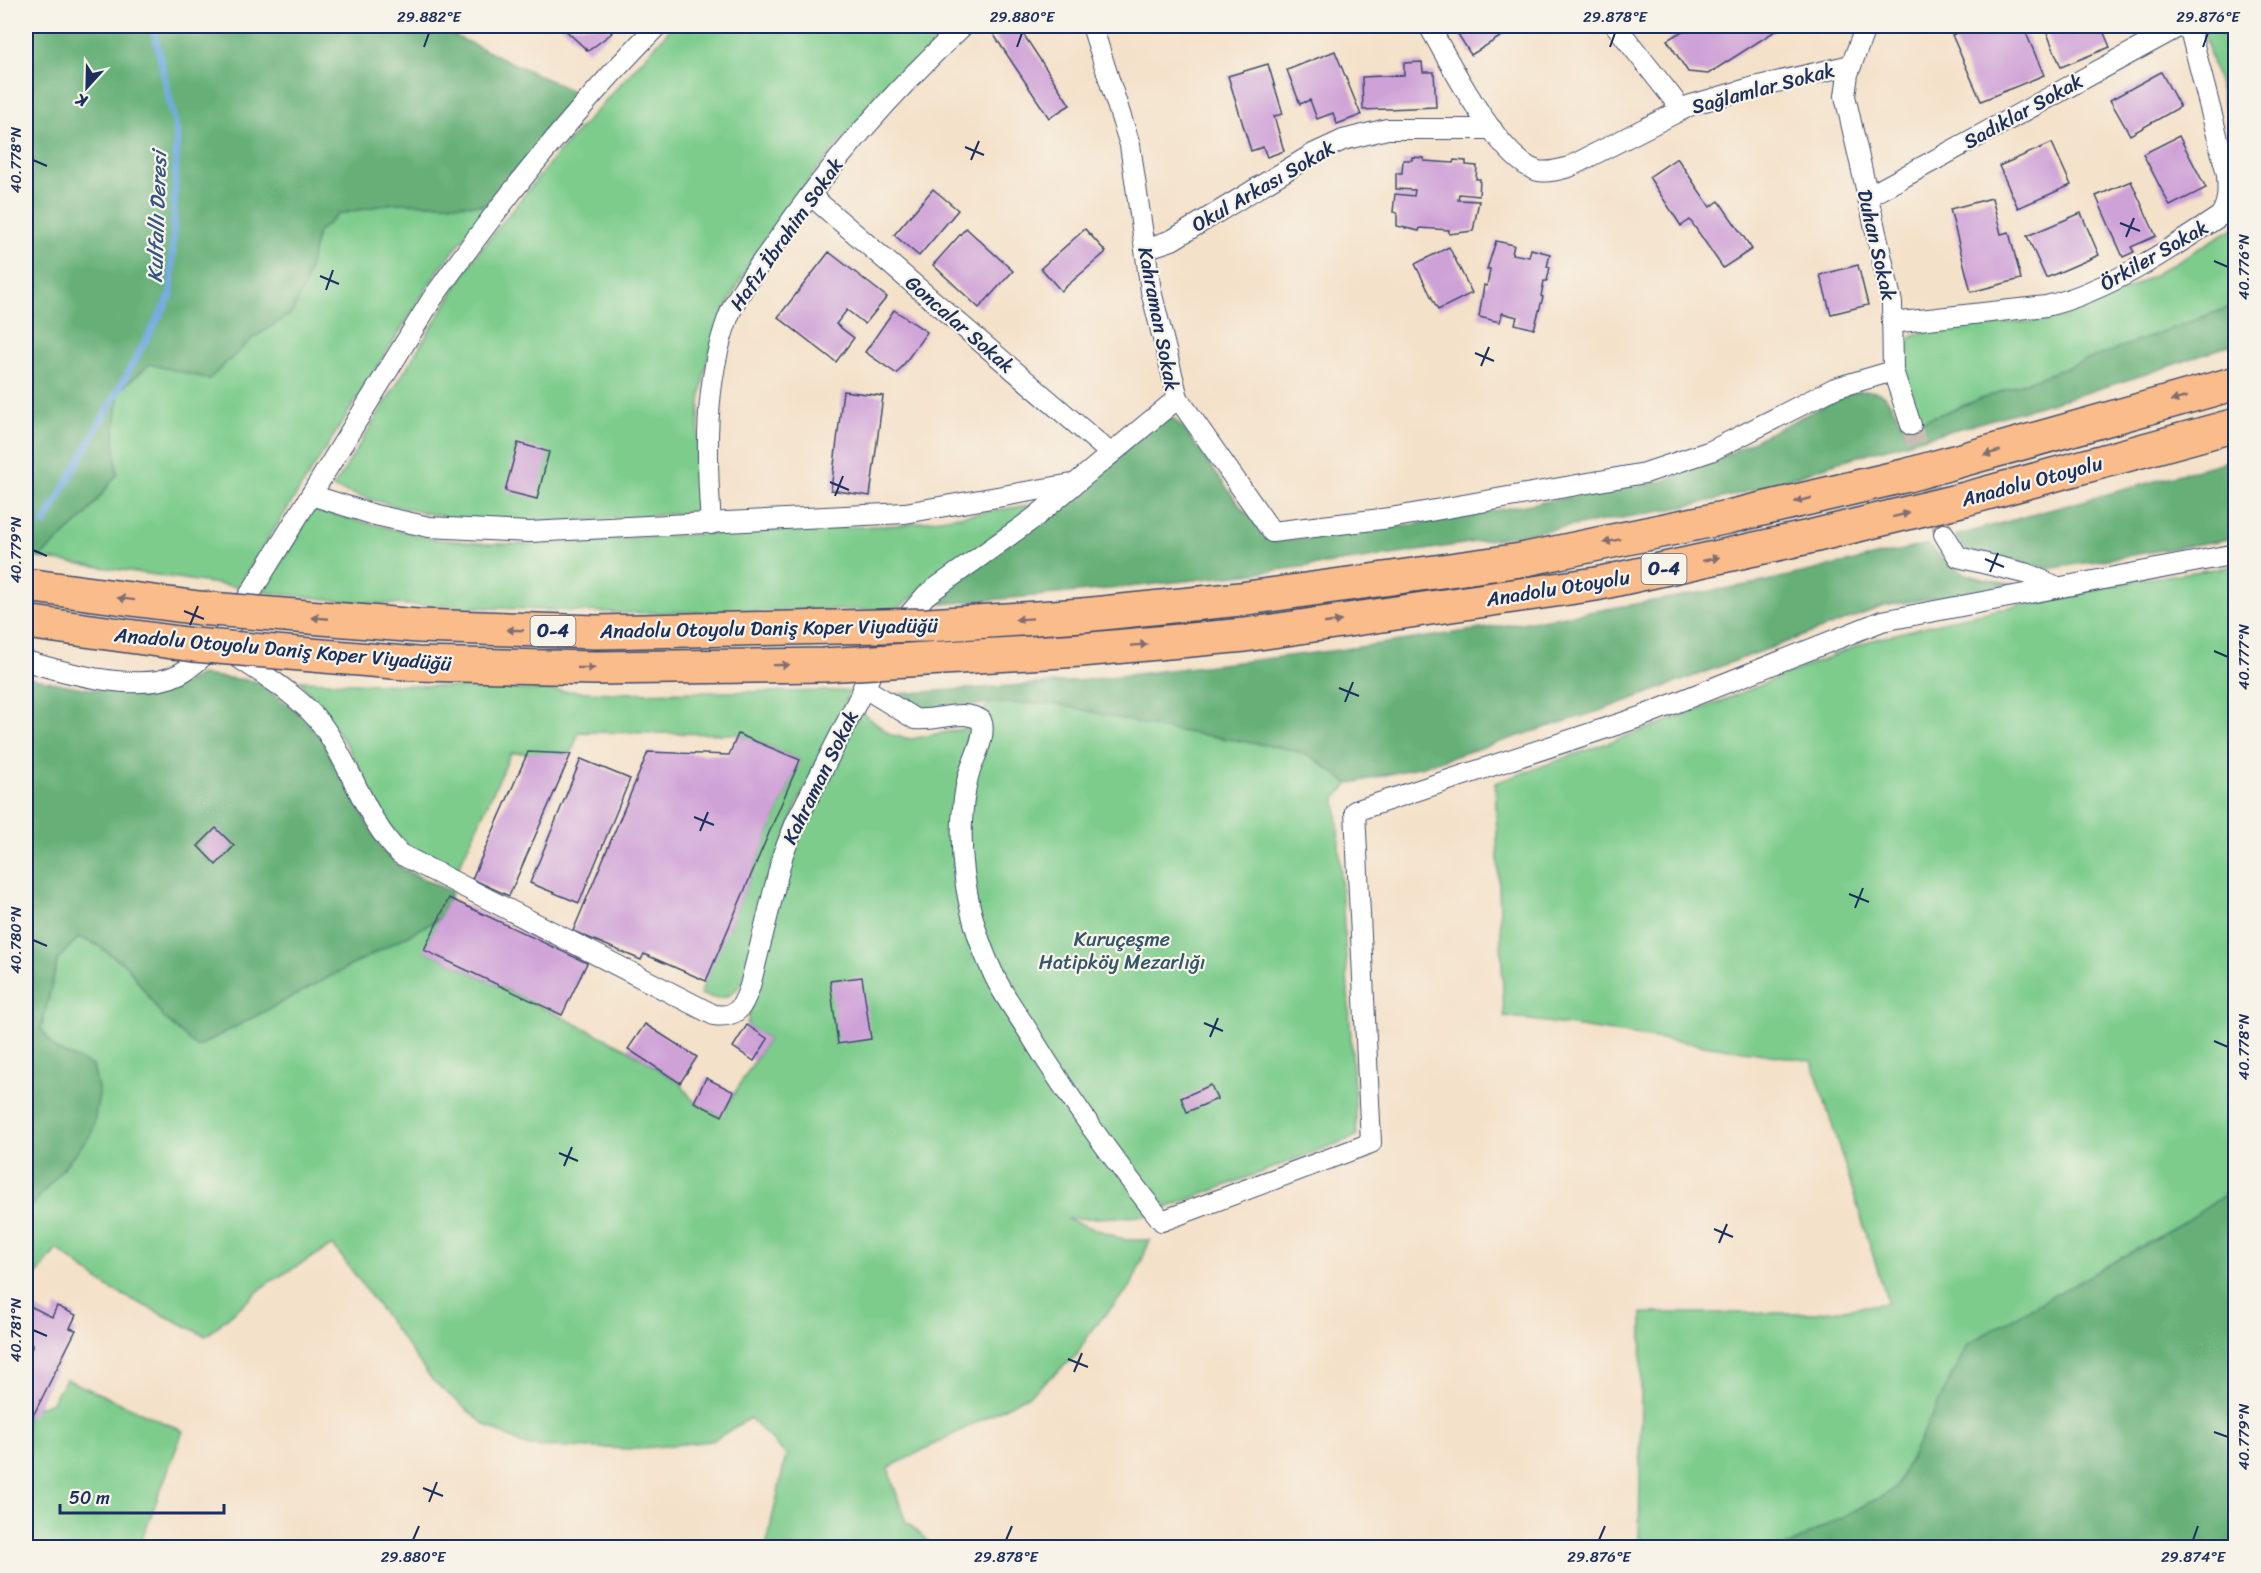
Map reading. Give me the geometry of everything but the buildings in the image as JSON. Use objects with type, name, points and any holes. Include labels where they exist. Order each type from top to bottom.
[{"type":"highway","name":"Anadolu Otoyolu","points":[[1083,615],[1240,599],[1521,560],[1728,517],[1928,470],[2235,383]]},
{"type":"highway","name":"Anadolu Otoyolu","points":[[1081,650],[1245,635],[1596,584],[1954,502],[2235,425]]},
{"type":"highway","name":"Anadolu Otoyolu Daniş Koper Viyadüğü","points":[[26,585],[199,608],[417,626],[597,632],[928,625],[1083,615]]},
{"type":"highway","name":"Anadolu Otoyolu Daniş Koper Viyadüğü","points":[[26,622],[194,645],[417,664],[595,668],[823,664],[944,660],[1081,650]]},
{"type":"street","points":[[26,661],[78,676],[163,682],[202,658],[227,631],[432,299],[467,250],[584,106],[657,26]]},
{"type":"street","name":"Hafız İbrahim Sokak","points":[[711,524],[706,438],[718,353],[735,300],[841,154],[887,102],[963,26]]},
{"type":"street","name":"Kahraman Sokak","points":[[216,642],[282,688],[321,724],[377,825],[400,854],[714,1015],[726,1017],[737,1013],[743,1006],[783,854],[863,687],[890,637],[926,596],[1034,518],[1178,398],[1151,291],[1130,145],[1092,26]]},
{"type":"street","points":[[1429,26],[1462,85],[1492,129]]},
{"type":"street","points":[[1616,26],[1682,110]]},
{"type":"street","name":"Sağlamlar Sokak","points":[[1492,129],[1522,164],[1539,171],[1555,171],[1682,110],[1754,87],[1851,65],[1866,26]]},
{"type":"street","name":"Sadıklar Sokak","points":[[1867,197],[2180,26]]},
{"type":"street","name":"Örkiler Sokak","points":[[1892,324],[2046,306],[2070,300],[2099,288],[2220,216],[2226,208],[2227,174],[2189,26]]},
{"type":"street","name":"Duhan Sokak","points":[[1851,65],[1845,96],[1892,303],[1893,371],[1911,425]]},
{"type":"street","name":"Okul Arkası Sokak","points":[[1145,249],[1172,240],[1313,154],[1343,140],[1387,129],[1492,129]]},
{"type":"street","name":"Goncalar Sokak","points":[[810,195],[1110,453]]},
{"type":"street","points":[[1178,398],[1272,531],[1390,518],[1645,473],[1711,451],[1834,388],[1893,371]]},
{"type":"street","points":[[311,495],[375,515],[429,527],[471,531],[529,532],[905,513],[1075,483]]},
{"type":"street","points":[[1944,534],[1958,557],[2028,574],[2055,586]]},
{"type":"street","points":[[863,687],[915,719],[924,720],[963,714],[981,720],[982,734],[968,778],[962,842],[966,882],[983,947],[993,973],[1062,1086],[1104,1147],[1162,1221],[1371,1143],[1355,811],[1640,717],[1882,621],[2055,586],[2235,554]]},
{"type":"green space","points":[[26,26],[434,26],[579,94],[489,205],[393,203],[339,214],[318,232],[306,281],[292,313],[253,338],[209,379],[150,364],[119,391],[114,439],[117,474],[86,515],[39,558],[26,555],[26,246],[34,151],[26,113]]},
{"type":"green space","points":[[673,26],[951,26],[836,147],[763,243],[734,293],[712,344],[701,395],[699,468],[702,512],[582,521],[492,521],[430,514],[333,488],[474,258],[557,154]]},
{"type":"green space","points":[[2202,26],[2235,26],[2235,135],[2233,135]]},
{"type":"green space","points":[[393,203],[489,205],[436,274],[238,587],[39,558],[86,515],[117,474],[114,439],[119,391],[150,364],[209,379],[253,338],[292,313],[306,281],[318,232],[339,214]]},
{"type":"green space","points":[[2234,228],[2235,305],[1919,422],[1903,367],[1904,346],[1909,339],[1921,333],[1958,326],[2058,318],[2126,290]]},
{"type":"green space","points":[[2235,305],[2235,343],[2143,375],[1849,459],[1732,496],[1645,514],[1379,557],[1079,592],[928,605],[1166,417],[1174,419],[1183,428],[1240,506],[1274,542],[1405,526],[1663,481],[1712,462],[1851,392],[1872,391],[1885,396],[1904,426]]},
{"type":"green space","points":[[2235,459],[2235,538],[2048,569],[1965,550],[1955,536]]},
{"type":"green space","points":[[1036,504],[897,609],[627,613],[362,603],[263,592],[313,510],[435,539],[489,544],[553,544],[641,537],[901,525]]},
{"type":"green space","points":[[1928,544],[1948,563],[1966,574],[2014,585],[1884,606],[1602,710],[1423,766],[1349,784],[1312,757],[1290,749],[1161,728],[1057,704],[991,703],[938,711],[918,710],[893,694],[1068,682],[1339,650],[1548,619],[1758,583]]},
{"type":"green space","points":[[2235,566],[2235,1188],[2185,1222],[1969,1343],[1894,1490],[1785,1547],[1639,1547],[1642,1313],[1815,1313],[1888,1303],[1812,1061],[1504,1016],[1495,783],[1699,710],[1869,641],[1958,618],[2137,580]]},
{"type":"green space","points":[[201,675],[255,681],[292,707],[321,737],[382,850],[404,870],[452,892],[439,919],[197,1047],[163,1017],[127,966],[97,945],[79,937],[58,959],[41,1029],[56,1050],[93,1066],[99,1094],[92,1133],[26,1213],[26,677],[92,689],[137,692],[159,690]]},
{"type":"green space","points":[[300,681],[613,693],[850,691],[794,812],[744,978],[731,994],[714,998],[700,994],[800,760],[738,734],[579,732],[571,754],[511,753],[456,873],[410,848],[392,829],[346,744]]},
{"type":"green space","name":"Kuruçeşme Hatipköy Mezarlığı","points":[[991,703],[1057,703],[1161,728],[1290,749],[1312,757],[1349,784],[1336,797],[1357,1136],[1145,1216],[1066,1219],[1126,1240],[1150,1240],[1131,1286],[1093,1328],[1076,1356],[1029,1395],[888,1468],[905,1520],[934,1547],[766,1547],[786,1455],[750,1418],[712,1441],[636,1449],[527,1446],[485,1425],[433,1381],[333,1245],[268,1283],[206,1336],[109,1288],[57,1249],[26,1288],[26,1213],[92,1133],[99,1094],[93,1066],[56,1050],[41,1029],[58,959],[79,937],[97,945],[127,966],[163,1017],[197,1047],[439,919],[425,950],[627,1049],[680,1083],[694,1102],[721,1115],[768,1039],[747,1025],[774,913],[793,846],[860,711],[891,735],[911,739],[963,729]]},
{"type":"green space","points":[[2235,1188],[2235,1547],[1785,1547],[1894,1490],[1969,1343],[2185,1222]]},
{"type":"green space","points":[[66,1379],[183,1431],[139,1547],[26,1547],[26,1412],[52,1402]]},
{"type":"waterway","name":"Kulfallı Deresi","points":[[44,524],[171,295],[177,133],[153,26]]},
{"type":"tunnel","points":[[1911,425],[1944,534]]}]
